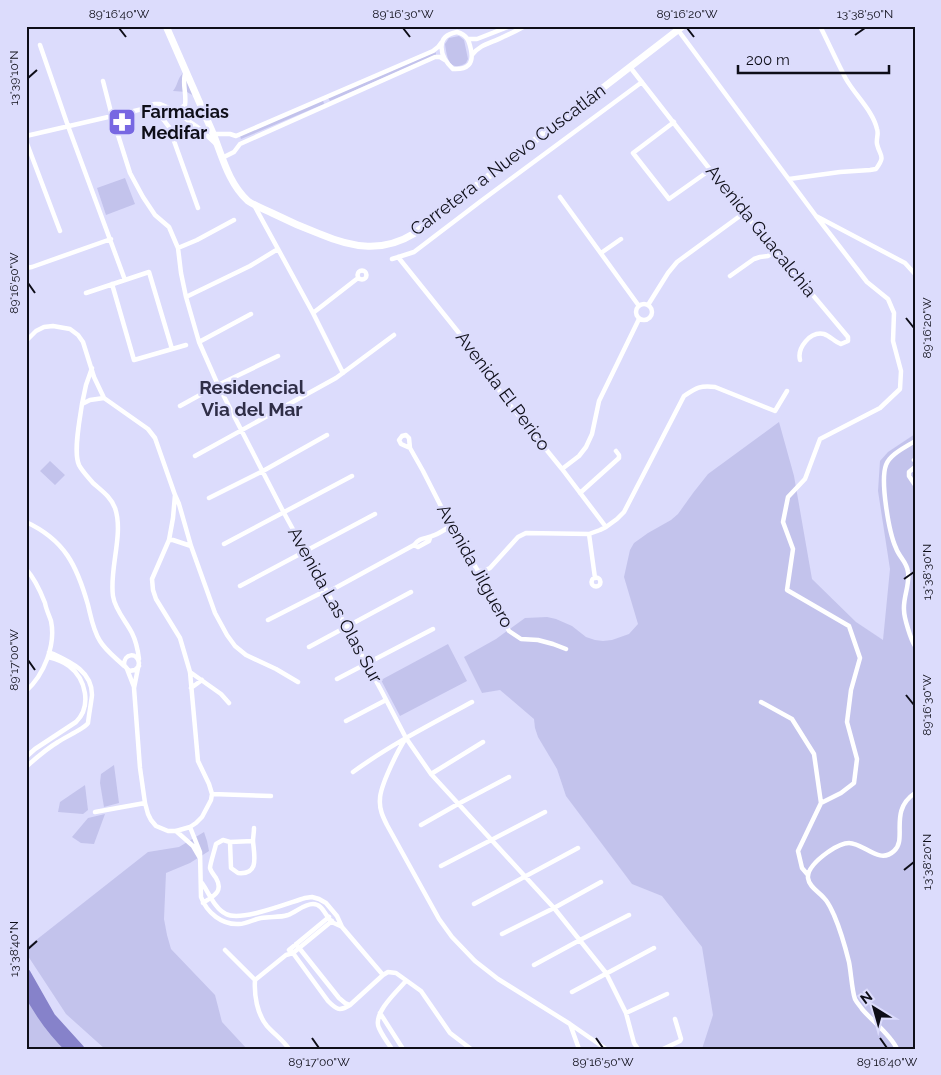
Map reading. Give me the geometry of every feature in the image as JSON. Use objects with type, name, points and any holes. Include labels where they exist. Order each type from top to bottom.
[{"type":"highway","points":[[26,973],[51,1017],[80,1049]]},
{"type":"highway","points":[[26,989],[45,1021],[70,1049]]},
{"type":"street","name":"Carretera a Nuevo Cuscatlán","points":[[166,26],[222,158],[238,190],[254,205],[295,224],[346,244],[373,246],[398,241],[415,233],[680,28]]},
{"type":"street","points":[[453,26],[454,33]]},
{"type":"street","points":[[468,39],[477,39],[510,26]]},
{"type":"street","points":[[472,54],[481,46],[525,26]]},
{"type":"street","points":[[789,179],[876,169],[881,162],[882,154],[876,138],[878,131],[876,126],[864,104],[845,77],[820,26]]},
{"type":"street","points":[[680,28],[816,216],[867,282],[888,299],[894,313],[893,342],[901,372],[900,389],[880,408],[820,439],[805,479],[788,497],[783,522],[794,549],[787,590],[849,626],[860,658],[851,690],[847,722],[856,759],[854,783],[841,793],[821,803]]},
{"type":"street","points":[[222,158],[234,152],[240,144],[435,57],[445,60],[453,69],[464,68],[472,61],[468,39],[463,34],[454,33],[445,38],[433,50],[236,136]]},
{"type":"street","points":[[441,43],[445,60]]},
{"type":"street","points":[[40,45],[125,280]]},
{"type":"street","name":"Avenida Guacalchia","points":[[630,67],[744,213],[848,337],[848,341],[841,344],[823,334],[814,335],[806,340],[800,349],[800,360]]},
{"type":"street","points":[[174,110],[181,108],[185,104],[183,77],[186,71]]},
{"type":"street","name":"Avenida Las Olas Sur","points":[[103,81],[130,172],[142,198],[169,227],[178,248],[186,297],[199,342],[218,385],[284,513],[406,738],[431,774],[554,908],[606,973],[626,1013],[634,1042],[638,1049]]},
{"type":"street","points":[[392,259],[414,252],[642,82]]},
{"type":"street","points":[[326,97],[329,104]]},
{"type":"street","points":[[26,136],[160,104],[174,110],[199,128],[218,146]]},
{"type":"street","points":[[147,108],[159,114],[169,127],[198,208]]},
{"type":"street","points":[[674,122],[633,153],[669,199],[710,170]]},
{"type":"street","points":[[213,134],[236,136],[240,144]]},
{"type":"street","points":[[26,141],[60,232]]},
{"type":"street","points":[[560,197],[639,306]]},
{"type":"street","points":[[254,205],[313,313],[343,374]]},
{"type":"street","points":[[648,305],[677,262],[744,213]]},
{"type":"street","points":[[816,216],[905,263],[915,274]]},
{"type":"street","points":[[178,248],[234,220]]},
{"type":"street","points":[[26,268],[111,239]]},
{"type":"street","points":[[600,253],[621,239]]},
{"type":"street","points":[[186,297],[250,266],[278,249]]},
{"type":"street","points":[[730,276],[754,259],[768,256],[775,250]]},
{"type":"street","name":"Avenida El Perico","points":[[398,257],[464,338],[506,400],[606,526]]},
{"type":"street","points":[[86,293],[149,272],[172,349]]},
{"type":"street","points":[[313,313],[358,278]]},
{"type":"street","points":[[112,284],[134,360],[186,345]]},
{"type":"street","points":[[562,469],[579,456],[586,447],[592,434],[599,402],[639,319],[636,312],[639,306],[648,305],[653,312],[651,317],[644,321],[639,319]]},
{"type":"street","points":[[199,342],[251,314]]},
{"type":"street","points":[[26,342],[36,331],[44,327],[53,326],[70,329],[84,342],[94,377],[104,398],[148,429],[155,438],[179,504],[190,546],[215,613],[235,646],[246,655],[298,682]]},
{"type":"street","points":[[195,456],[343,374],[394,335]]},
{"type":"street","points":[[180,406],[278,356]]},
{"type":"street","points":[[92,367],[86,385],[79,424],[78,463],[88,478],[110,499],[118,520],[113,596],[116,606],[133,634],[139,663],[134,688],[140,768],[145,803],[148,814],[156,826],[164,830],[176,832],[190,827],[202,817],[212,794],[198,761],[190,672],[180,638],[156,599],[153,590],[152,579],[169,540],[175,495]]},
{"type":"street","points":[[478,571],[490,568],[518,537],[526,533],[589,534],[600,530],[617,519],[624,512],[684,396],[696,388],[715,387],[775,411],[787,391]]},
{"type":"street","points":[[82,404],[90,400],[104,398]]},
{"type":"street","points":[[209,498],[263,471],[327,435]]},
{"type":"street","points":[[915,441],[889,460],[884,479],[884,493],[893,538],[896,549],[908,569],[909,578],[904,610],[910,639],[915,646]]},
{"type":"street","name":"Avenida Jilguero","points":[[410,448],[509,631],[521,639],[538,640],[566,649]]},
{"type":"street","points":[[580,493],[619,458],[616,451]]},
{"type":"street","points":[[915,467],[909,472],[909,476],[915,485]]},
{"type":"street","points":[[224,544],[352,476]]},
{"type":"street","points":[[240,586],[375,514]]},
{"type":"street","points":[[26,522],[49,535],[64,550],[82,586],[92,624],[99,640],[106,650],[126,669],[132,671],[137,669],[139,663],[136,657],[114,656]]},
{"type":"street","points":[[268,620],[319,594],[328,592],[414,545],[418,547],[451,526]]},
{"type":"street","points":[[589,534],[595,578]]},
{"type":"street","points":[[169,540],[190,546]]},
{"type":"street","points":[[26,569],[42,592],[51,622],[52,644],[44,667],[26,691]]},
{"type":"street","points":[[309,647],[411,592]]},
{"type":"street","points":[[337,679],[433,629]]},
{"type":"street","points":[[134,688],[124,662],[135,644]]},
{"type":"street","points":[[26,757],[76,722],[82,716],[84,708],[86,693],[80,679],[71,667],[49,655]]},
{"type":"street","points":[[26,767],[40,754],[88,723],[92,693],[86,676],[73,663],[49,655]]},
{"type":"street","points":[[190,672],[221,694],[229,703]]},
{"type":"street","points":[[191,688],[202,680]]},
{"type":"street","points":[[346,721],[386,700]]},
{"type":"street","points":[[353,772],[406,738],[472,702]]},
{"type":"street","points":[[762,702],[792,719],[814,754],[821,803],[798,852],[802,868],[808,874]]},
{"type":"street","points":[[406,738],[399,749],[382,789],[380,805],[387,825],[439,920],[475,961],[498,980],[570,1024],[606,1049]]},
{"type":"street","points":[[431,774],[483,742]]},
{"type":"street","points":[[422,825],[509,776]]},
{"type":"street","points":[[897,1049],[855,999],[849,961],[837,922],[823,896],[811,886],[808,874],[809,870],[832,849],[843,843],[857,844],[879,855],[887,855],[894,852],[898,847],[902,807],[915,793]]},
{"type":"street","points":[[212,794],[271,796]]},
{"type":"street","points":[[96,812],[145,803]]},
{"type":"street","points":[[441,866],[544,812]]},
{"type":"street","points":[[190,827],[200,852],[201,897],[203,903],[214,916],[230,923],[240,924],[258,918],[287,915],[311,904],[321,908],[330,920],[342,927]]},
{"type":"street","points":[[230,842],[231,868],[238,873],[247,872],[254,865],[255,861],[254,828]]},
{"type":"street","points":[[176,832],[193,846],[200,858]]},
{"type":"street","points":[[203,903],[217,892],[219,888],[210,868],[216,844],[223,840],[230,842],[253,841]]},
{"type":"street","points":[[474,904],[578,848]]},
{"type":"street","points":[[202,882],[220,910],[232,917],[250,915],[305,898],[319,899],[326,903],[336,915],[342,927],[383,975]]},
{"type":"street","points":[[502,934],[601,882]]},
{"type":"street","points":[[254,980],[336,915]]},
{"type":"street","points":[[534,965],[629,915]]},
{"type":"street","points":[[298,946],[339,998],[350,1005]]},
{"type":"street","points":[[572,992],[654,948]]},
{"type":"street","points":[[224,950],[254,980],[255,994],[262,1019],[285,1042],[289,1049]]},
{"type":"street","points":[[291,951],[314,983],[334,1007],[338,1009],[350,1005],[383,975],[388,972],[396,973],[421,991],[450,1033],[470,1049]]},
{"type":"street","points":[[392,1049],[378,1028],[378,1018],[382,1009],[406,980]]},
{"type":"street","points":[[626,1013],[667,994]]},
{"type":"street","points":[[380,1013],[403,1049]]},
{"type":"street","points":[[662,1049],[681,1039],[675,1019]]},
{"type":"street","points":[[570,1024],[579,1049]]},
{"type":"shaded area","points":[[459,36],[464,40],[468,59],[466,63],[456,66],[452,65],[448,58],[445,44],[449,38]]},
{"type":"shaded area","points":[[435,52],[436,55],[330,101],[328,98]]},
{"type":"shaded area","points":[[183,73],[194,96],[187,92],[173,91]]},
{"type":"shaded area","points":[[323,100],[324,104],[241,139],[240,136]]},
{"type":"shaded area","points":[[125,178],[135,204],[106,215],[97,188]]},
{"type":"shaded area","points":[[779,422],[794,476],[812,579],[856,622],[883,640],[890,569],[878,491],[880,461],[888,452],[915,434],[915,1049],[702,1049],[713,1015],[702,947],[662,896],[632,884],[566,796],[557,769],[538,737],[534,719],[500,690],[482,693],[464,657],[496,639],[525,618],[547,617],[556,619],[572,626],[586,637],[595,640],[612,640],[629,634],[638,624],[624,577],[630,550],[634,543],[671,520],[678,514],[708,474]]},
{"type":"shaded area","points":[[50,461],[65,475],[55,485],[40,471]]},
{"type":"shaded area","points":[[448,644],[467,681],[400,716],[381,680]]},
{"type":"shaded area","points":[[114,765],[119,803],[104,807],[100,783],[101,774]]},
{"type":"shaded area","points":[[85,785],[88,810],[83,814],[58,812],[60,802]]},
{"type":"shaded area","points":[[105,814],[94,844],[81,843],[72,837],[88,818]]},
{"type":"shaded area","points":[[204,832],[209,851],[190,863],[166,873],[164,919],[167,935],[171,949],[215,995],[222,1022],[247,1049],[105,1049],[66,1014],[26,953],[26,948],[148,852],[179,847]]},
{"type":"shaded area","points":[[26,984],[32,993],[76,1049],[26,1049]]},
{"type":"place","name":"Farmacias Medifar","points":[[122,122]]},
{"type":"district","name":"Residencial Via del Mar","points":[[252,398]]}]
